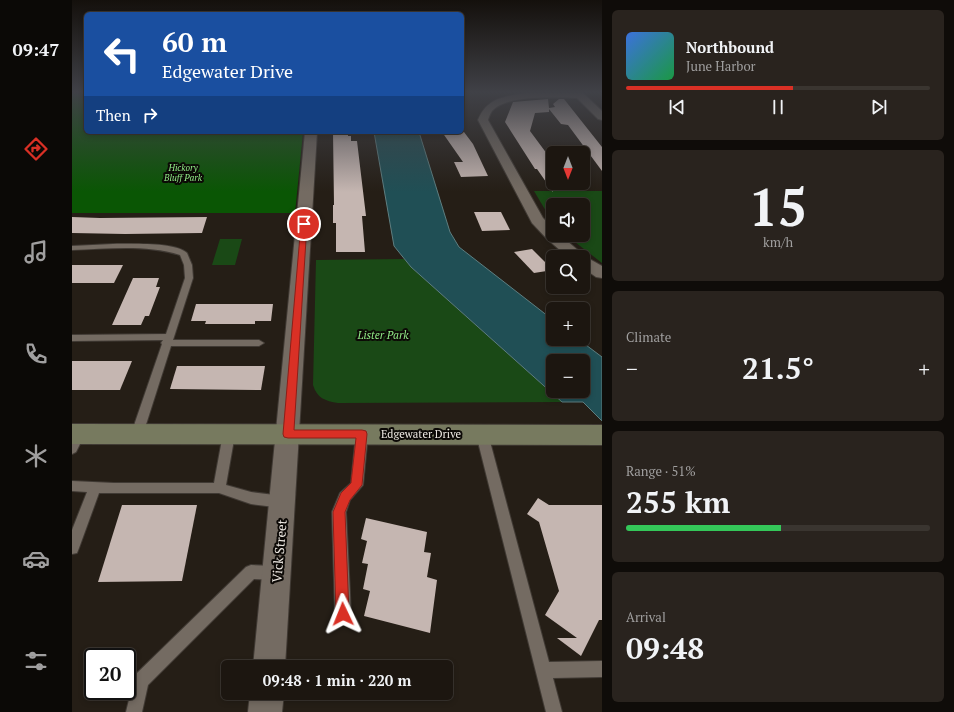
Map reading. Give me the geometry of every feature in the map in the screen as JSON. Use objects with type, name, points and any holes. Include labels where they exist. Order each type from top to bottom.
[{"type":"street","points":[[486,126],[537,220],[548,232],[570,250]]},
{"type":"street","name":"Vick Street","points":[[270,660],[311,134]]},
{"type":"street","points":[[590,265],[602,272]]},
{"type":"street","name":"Edgewater Drive","points":[[74,439],[137,434],[602,435]]},
{"type":"street","points":[[265,712],[266,700]]},
{"type":"lane","points":[[72,248],[152,247],[173,249],[183,253],[188,265],[189,278],[167,340],[137,434]]},
{"type":"lane","points":[[72,338],[259,344]]},
{"type":"lane","points":[[219,488],[229,434]]},
{"type":"lane","points":[[343,614],[339,512],[345,497],[356,485],[362,434]]},
{"type":"lane","points":[[482,434],[554,712]]},
{"type":"lane","points":[[72,486],[219,488],[251,498],[283,502]]},
{"type":"lane","points":[[72,548],[95,487]]},
{"type":"lane","points":[[134,712],[141,681],[252,572],[277,573]]},
{"type":"lane","points":[[543,670],[602,669]]},
{"type":"green space","name":"Hickory Bluff Park","points":[[72,126],[84,126],[84,134],[303,134],[295,213],[72,213]]},
{"type":"green space","points":[[534,191],[602,191],[602,263],[590,254],[590,250],[585,250],[575,242],[590,242],[590,198],[546,198],[546,211]]},
{"type":"green space","points":[[220,239],[242,239],[235,265],[212,265]]},
{"type":"green space","name":"Lister Park","points":[[404,259],[411,267],[546,388],[546,398],[558,398],[562,402],[338,403],[325,400],[319,396],[313,385],[316,260]]},
{"type":"water","points":[[374,134],[420,134],[450,232],[459,247],[546,315],[546,346],[587,346],[602,357],[602,421],[583,402],[562,402],[558,398],[590,398],[590,354],[546,354],[546,388],[411,267],[394,246]]},
{"type":"building","points":[[508,126],[531,126],[530,131],[546,153],[546,182],[537,169],[535,169]]},
{"type":"building","points":[[569,126],[586,126],[602,147],[602,171],[590,155],[590,146],[584,146]]},
{"type":"building","points":[[464,132],[473,144],[488,176],[461,177],[454,162],[463,162],[443,134],[464,134]]},
{"type":"building","points":[[333,134],[348,134],[348,136],[351,136],[351,141],[357,141],[366,216],[362,216],[365,252],[336,252],[336,223],[333,223]]},
{"type":"building","points":[[474,212],[501,212],[510,230],[482,231]]},
{"type":"building","points":[[72,217],[207,217],[202,233],[125,234],[72,233]]},
{"type":"building","points":[[532,249],[546,263],[546,271],[534,273],[514,252]]},
{"type":"building","points":[[72,265],[123,265],[114,283],[72,283]]},
{"type":"building","points":[[133,278],[159,278],[156,287],[160,287],[149,316],[145,316],[141,325],[112,325]]},
{"type":"building","points":[[196,304],[273,304],[271,321],[255,321],[255,324],[205,324],[206,321],[191,321]]},
{"type":"building","points":[[72,361],[132,361],[120,390],[72,390]]},
{"type":"building","points":[[177,366],[265,366],[261,390],[170,389]]},
{"type":"building","points":[[538,498],[549,505],[602,505],[602,620],[599,620],[581,656],[557,638],[577,638],[545,615],[559,591],[539,522],[527,514]]},
{"type":"building","points":[[122,505],[197,505],[182,581],[98,582]]},
{"type":"building","points":[[366,518],[427,532],[424,552],[431,553],[427,577],[437,580],[430,633],[364,616],[370,591],[363,589],[368,564],[362,563],[367,541],[361,539]]},
{"type":"route","points":[[304,224],[288,434],[362,434],[356,485],[345,497],[339,512],[343,614]]}]
